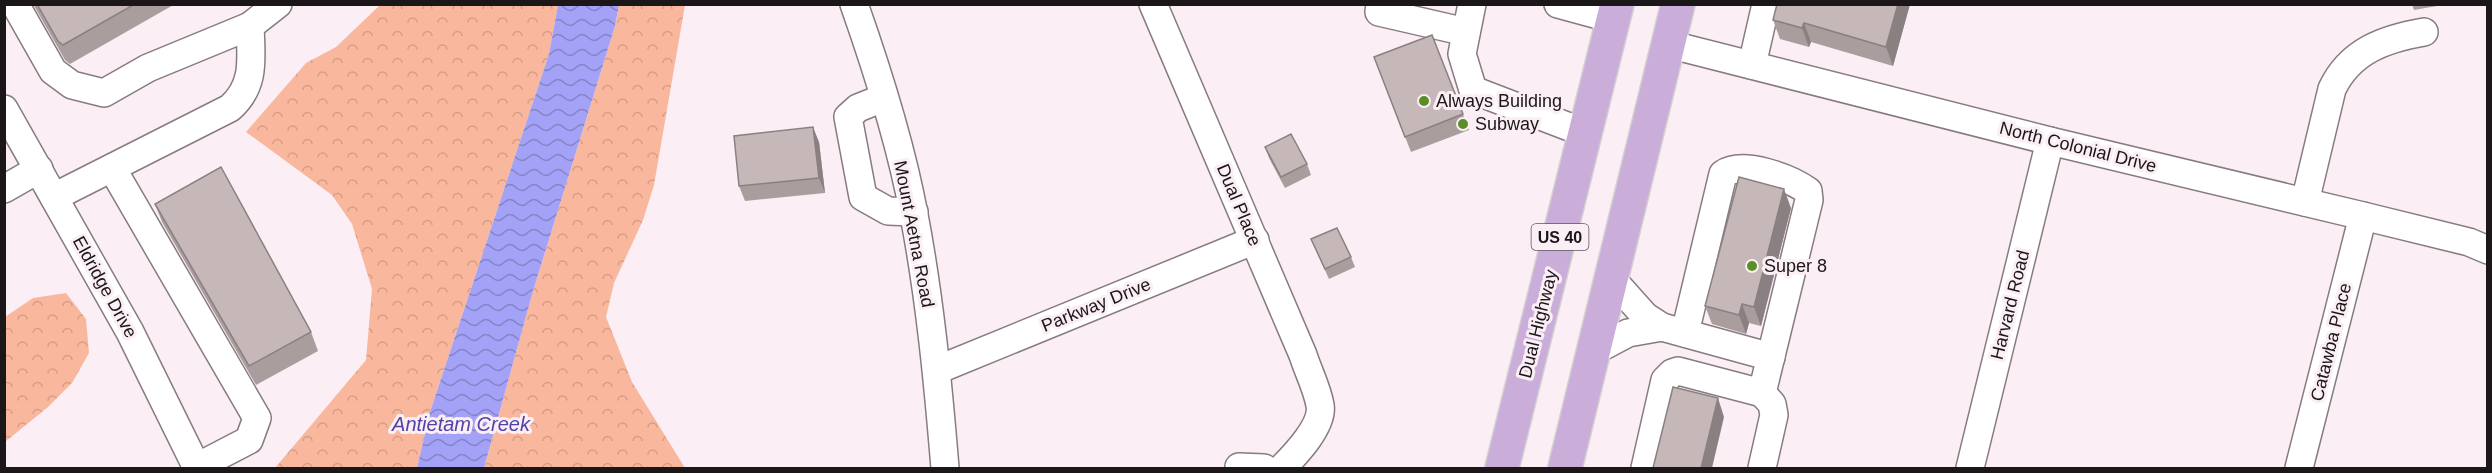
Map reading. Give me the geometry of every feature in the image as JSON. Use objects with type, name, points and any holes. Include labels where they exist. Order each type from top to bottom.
[{"type":"main road","points":[[1565,468],[1678,4]]},
{"type":"main road","name":"Dual Highway","points":[[1502,468],[1615,12]]},
{"type":"street","points":[[15,4],[53,71],[72,85],[104,93],[148,68],[250,26],[278,4]]},
{"type":"street","name":"Mount Aetna Road","points":[[854,4],[883,98],[914,212],[937,370],[945,468]]},
{"type":"street","name":"Dual Place","points":[[1153,4],[1255,240],[1303,355],[1321,406],[1316,422],[1303,446],[1282,468]]},
{"type":"street","points":[[1380,4],[1379,12],[1466,32]]},
{"type":"street","points":[[1472,4],[1462,54],[1473,90],[1585,133]]},
{"type":"street","points":[[1558,4],[1615,12]]},
{"type":"street","points":[[1752,65],[1766,4]]},
{"type":"street","points":[[54,197],[230,108],[241,98],[252,74],[250,26]]},
{"type":"street","points":[[2305,202],[2332,89],[2339,75],[2350,61],[2365,51],[2404,36],[2424,32]]},
{"type":"street","name":"North Colonial Drive","points":[[1668,44],[2050,141],[2363,216],[2487,250]]},
{"type":"street","points":[[883,98],[858,108],[848,117],[863,197],[888,211],[914,212]]},
{"type":"street","name":"Eldridge Drive","points":[[4,109],[130,332],[197,468]]},
{"type":"street","name":"Harvard Road","points":[[1970,468],[2050,141]]},
{"type":"street","points":[[112,168],[257,418],[249,440],[197,468]]},
{"type":"street","points":[[1673,330],[1723,174],[1733,168],[1743,168],[1798,184],[1808,191],[1809,200],[1762,393]]},
{"type":"street","points":[[4,189],[39,169]]},
{"type":"street","name":"Catawba Place","points":[[2299,468],[2363,216]]},
{"type":"street","name":"Parkway Drive","points":[[937,370],[1255,240]]},
{"type":"street","points":[[1611,278],[1645,316],[1673,330],[1771,357]]},
{"type":"street","points":[[1593,351],[1628,333],[1673,330]]},
{"type":"street","points":[[1645,468],[1664,384],[1672,373],[1678,371],[1762,393],[1772,404],[1774,415],[1762,468]]},
{"type":"green space","points":[[380,5],[558,5],[549,54],[430,412],[417,468],[275,468],[366,360],[372,289],[352,224],[332,195],[246,132],[306,63],[336,47]]},
{"type":"green space","points":[[619,5],[685,5],[654,185],[643,220],[614,283],[606,317],[632,382],[685,468],[484,468],[533,291],[615,26]]},
{"type":"green space","points":[[66,293],[86,319],[89,353],[72,383],[48,407],[5,442],[5,317],[33,298]]},
{"type":"water","name":"Antietam Creek","points":[[558,5],[619,5],[615,26],[533,291],[484,468],[417,468],[430,412],[549,54]]},
{"type":"building","points":[[37,4],[135,4],[63,45],[58,41]]},
{"type":"building","points":[[1777,4],[1898,4],[1886,47],[1804,23],[1802,28],[1773,20]]},
{"type":"building","name":"Always Building","points":[[1432,35],[1463,114],[1405,137],[1374,57]]},
{"type":"building","points":[[813,127],[819,178],[739,186],[734,136]]},
{"type":"building","points":[[1291,134],[1307,164],[1281,177],[1265,147]]},
{"type":"building","points":[[221,167],[311,332],[249,366],[155,204]]},
{"type":"building","name":"Super 8","points":[[1739,177],[1784,189],[1754,307],[1742,304],[1739,315],[1705,306]]},
{"type":"building","points":[[1337,228],[1351,257],[1325,269],[1311,239]]},
{"type":"building","points":[[1673,387],[1718,398],[1701,468],[1653,468]]},
{"type":"place","name":"Always Building","points":[[1424,101]]},
{"type":"place","name":"Subway","points":[[1463,124]]},
{"type":"place","name":"Super 8","points":[[1752,266]]}]
